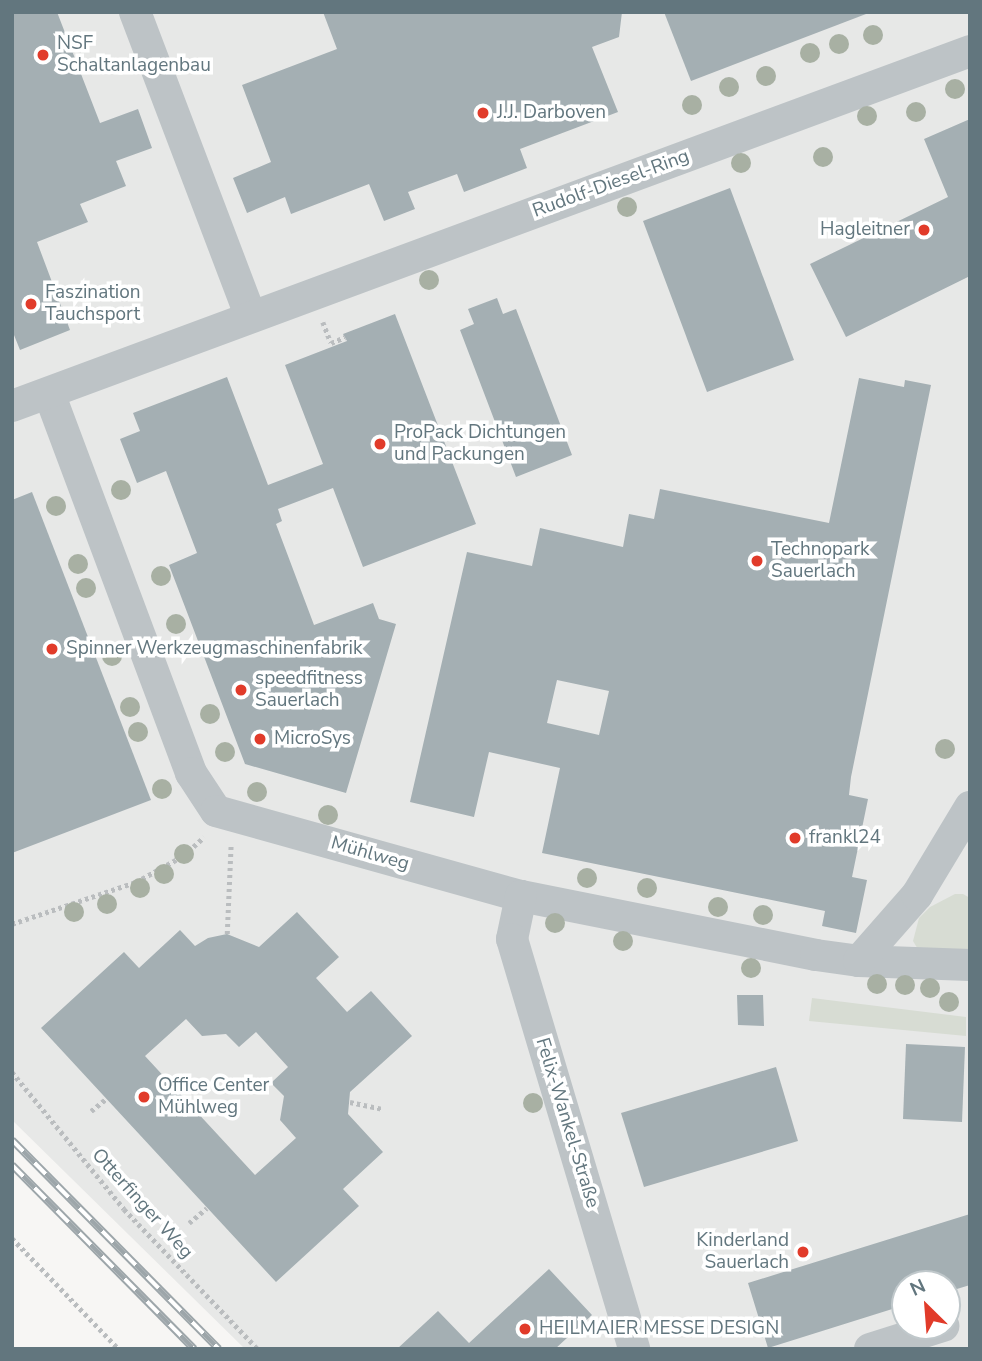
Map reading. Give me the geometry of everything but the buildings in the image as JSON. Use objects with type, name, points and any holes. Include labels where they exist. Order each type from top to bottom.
[{"type":"street","points":[[135,12],[251,317]]},
{"type":"street","name":"Rudolf-Diesel-Ring","points":[[12,406],[970,51]]},
{"type":"street","points":[[49,393],[191,773],[216,811]]},
{"type":"street","points":[[859,961],[917,895],[970,807]]},
{"type":"street","name":"Mühlweg","points":[[216,811],[521,896],[859,961],[970,965]]},
{"type":"street","name":"Felix-Wankel-Straße","points":[[521,896],[512,939],[634,1349]]},
{"type":"street","points":[[870,1349],[898,1340]]},
{"type":"path","points":[[12,924],[136,882],[193,847],[204,837],[216,811]]},
{"type":"path","points":[[227,934],[231,855]]},
{"type":"path","name":"Otterfinger Weg","points":[[12,1072],[124,1209],[258,1349]]},
{"type":"path","points":[[91,1111],[106,1099]]},
{"type":"path","points":[[349,1102],[382,1109]]},
{"type":"path","points":[[189,1223],[207,1208]]},
{"type":"path","points":[[12,1238],[119,1349]]},
{"type":"shaded area","points":[[12,12],[970,12],[970,1349],[245,1349],[12,1120]]},
{"type":"shaded area","points":[[955,894],[970,898],[970,947],[965,952],[919,951],[913,941],[919,918],[930,907]]},
{"type":"shaded area","points":[[812,998],[966,1017],[966,1036],[809,1021]]},
{"type":"railway","points":[[12,1140],[219,1349]]},
{"type":"railway","points":[[12,1165],[194,1349]]},
{"type":"place","name":"NSF Schaltanlagenbau","points":[[43,55]]},
{"type":"place","name":"J.J. Darboven","points":[[483,113]]},
{"type":"place","name":"Hagleitner","points":[[924,230]]},
{"type":"place","name":"Faszination Tauchsport","points":[[31,304]]},
{"type":"place","name":"ProPack Dichtungen und Packungen","points":[[380,444]]},
{"type":"place","name":"Technopark Sauerlach","points":[[757,561]]},
{"type":"place","name":"Spinner Werkzeugmaschinenfabrik","points":[[52,649]]},
{"type":"place","name":"speedfitness Sauerlach","points":[[241,690]]},
{"type":"place","name":"MicroSys","points":[[260,739]]},
{"type":"place","name":"frankl24","points":[[795,838]]},
{"type":"place","name":"Office Center Mühlweg","points":[[144,1097]]},
{"type":"place","name":"Kinderland Sauerlach","points":[[803,1252]]},
{"type":"place","name":"HEILMAIER MESSE DESIGN","points":[[525,1329]]}]
